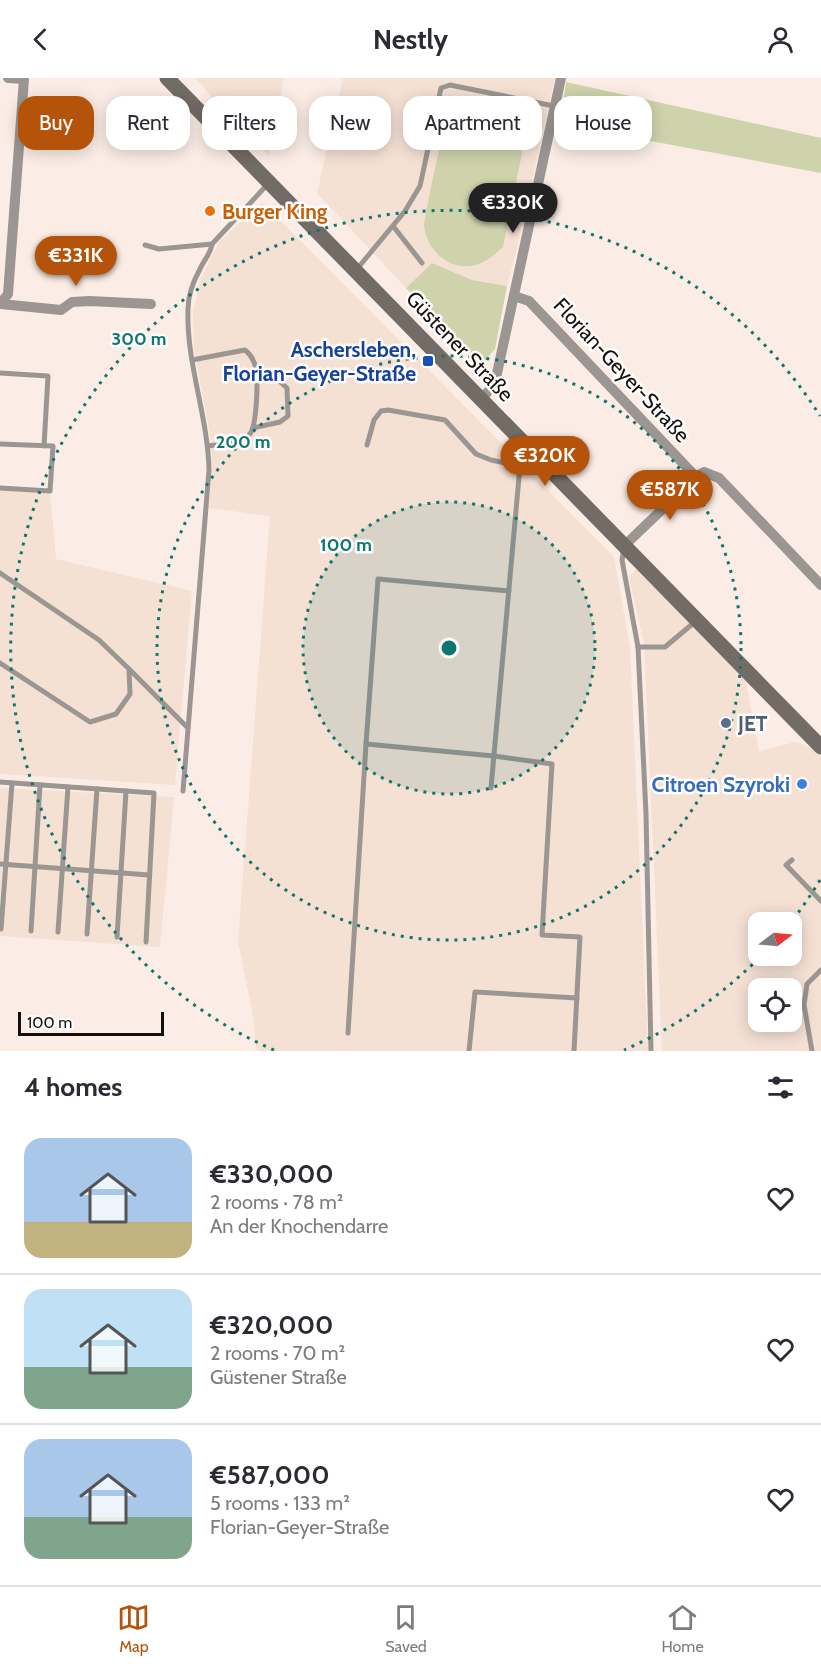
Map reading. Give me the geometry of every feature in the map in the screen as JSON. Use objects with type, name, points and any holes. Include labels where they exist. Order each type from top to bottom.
[{"type":"main road","name":"Güstener Straße","points":[[168,78],[821,747]]},
{"type":"street","points":[[9,78],[24,79],[8,294],[1,304],[61,310],[72,302],[150,304]]},
{"type":"street","points":[[558,96],[561,78]]},
{"type":"street","points":[[482,399],[494,384],[554,115]]},
{"type":"street","name":"Florian-Geyer-Straße","points":[[514,296],[529,301],[696,477]]},
{"type":"street","points":[[625,545],[704,472],[719,478],[821,585]]},
{"type":"lane","points":[[356,270],[405,211],[420,186],[441,88],[450,85],[554,106]]},
{"type":"lane","points":[[183,791],[209,471],[208,446],[192,360],[188,307],[190,293],[212,244],[271,182]]},
{"type":"lane","points":[[393,226],[422,263]]},
{"type":"lane","points":[[145,245],[159,249],[212,244]]},
{"type":"lane","points":[[192,360],[244,350],[252,356],[256,369],[253,428],[250,435],[237,441],[208,446]]},
{"type":"lane","points":[[253,428],[280,422],[288,416],[287,388],[277,379],[256,369]]},
{"type":"lane","points":[[0,373],[48,376],[44,446]]},
{"type":"lane","points":[[367,445],[374,420],[381,411],[388,410],[445,420],[476,454],[491,460],[520,466]]},
{"type":"lane","points":[[0,444],[53,446],[50,491],[0,488]]},
{"type":"lane","points":[[491,788],[520,466],[535,453]]},
{"type":"lane","points":[[625,545],[622,560],[638,647],[646,814],[651,1051]]},
{"type":"lane","points":[[0,573],[99,640],[188,728]]},
{"type":"lane","points":[[348,1033],[378,579],[509,591]]},
{"type":"lane","points":[[638,647],[665,647],[698,620]]},
{"type":"lane","points":[[0,663],[90,722],[116,714],[130,694],[129,669]]},
{"type":"lane","points":[[366,744],[552,764],[542,935],[580,937],[574,1051]]},
{"type":"lane","points":[[0,782],[154,793],[146,942]]},
{"type":"lane","points":[[1,929],[3,864],[12,783]]},
{"type":"lane","points":[[31,931],[40,785]]},
{"type":"lane","points":[[58,932],[68,787]]},
{"type":"lane","points":[[87,934],[97,789]]},
{"type":"lane","points":[[117,937],[126,791]]},
{"type":"lane","points":[[792,860],[786,865],[821,902]]},
{"type":"lane","points":[[3,864],[149,875]]},
{"type":"lane","points":[[812,1051],[804,1005],[807,984],[821,970]]},
{"type":"lane","points":[[469,1051],[476,992],[577,998]]},
{"type":"shaded area","points":[[196,78],[284,78],[281,96],[211,96]]},
{"type":"shaded area","points":[[343,78],[555,78],[542,136],[542,96],[403,96],[403,150],[539,150],[507,286],[472,280],[432,263],[406,288],[317,193],[327,150],[391,150],[391,96],[339,96]]},
{"type":"shaded area","points":[[262,202],[614,557],[630,647],[648,1051],[257,1051],[252,1011],[238,941],[270,516],[209,508],[211,441],[194,348],[193,313],[200,280],[219,242]]},
{"type":"shaded area","points":[[0,488],[50,491],[56,559],[192,591],[175,785],[0,774]]},
{"type":"shaded area","points":[[638,567],[745,676],[759,751],[795,742],[812,747],[821,756],[821,1051],[662,1051],[644,644],[629,577]]},
{"type":"shaded area","points":[[0,788],[174,797],[160,947],[0,936]]},
{"type":"green space","points":[[566,82],[630,96],[564,96]]},
{"type":"green space","points":[[652,101],[821,138],[821,173],[652,141]]},
{"type":"green space","points":[[440,150],[521,150],[503,247],[484,262],[476,265],[457,265],[441,258],[430,244],[424,226]]},
{"type":"green space","points":[[432,263],[472,280],[507,286],[495,349],[481,365],[406,288]]},
{"type":"place","name":"Burger King","points":[[210,211]]},
{"type":"place","name":"Aschersleben, Florian-Geyer-Straße","points":[[428,361]]},
{"type":"place","name":"JET","points":[[726,723]]},
{"type":"place","name":"Citroen Szyroki","points":[[802,784]]}]
